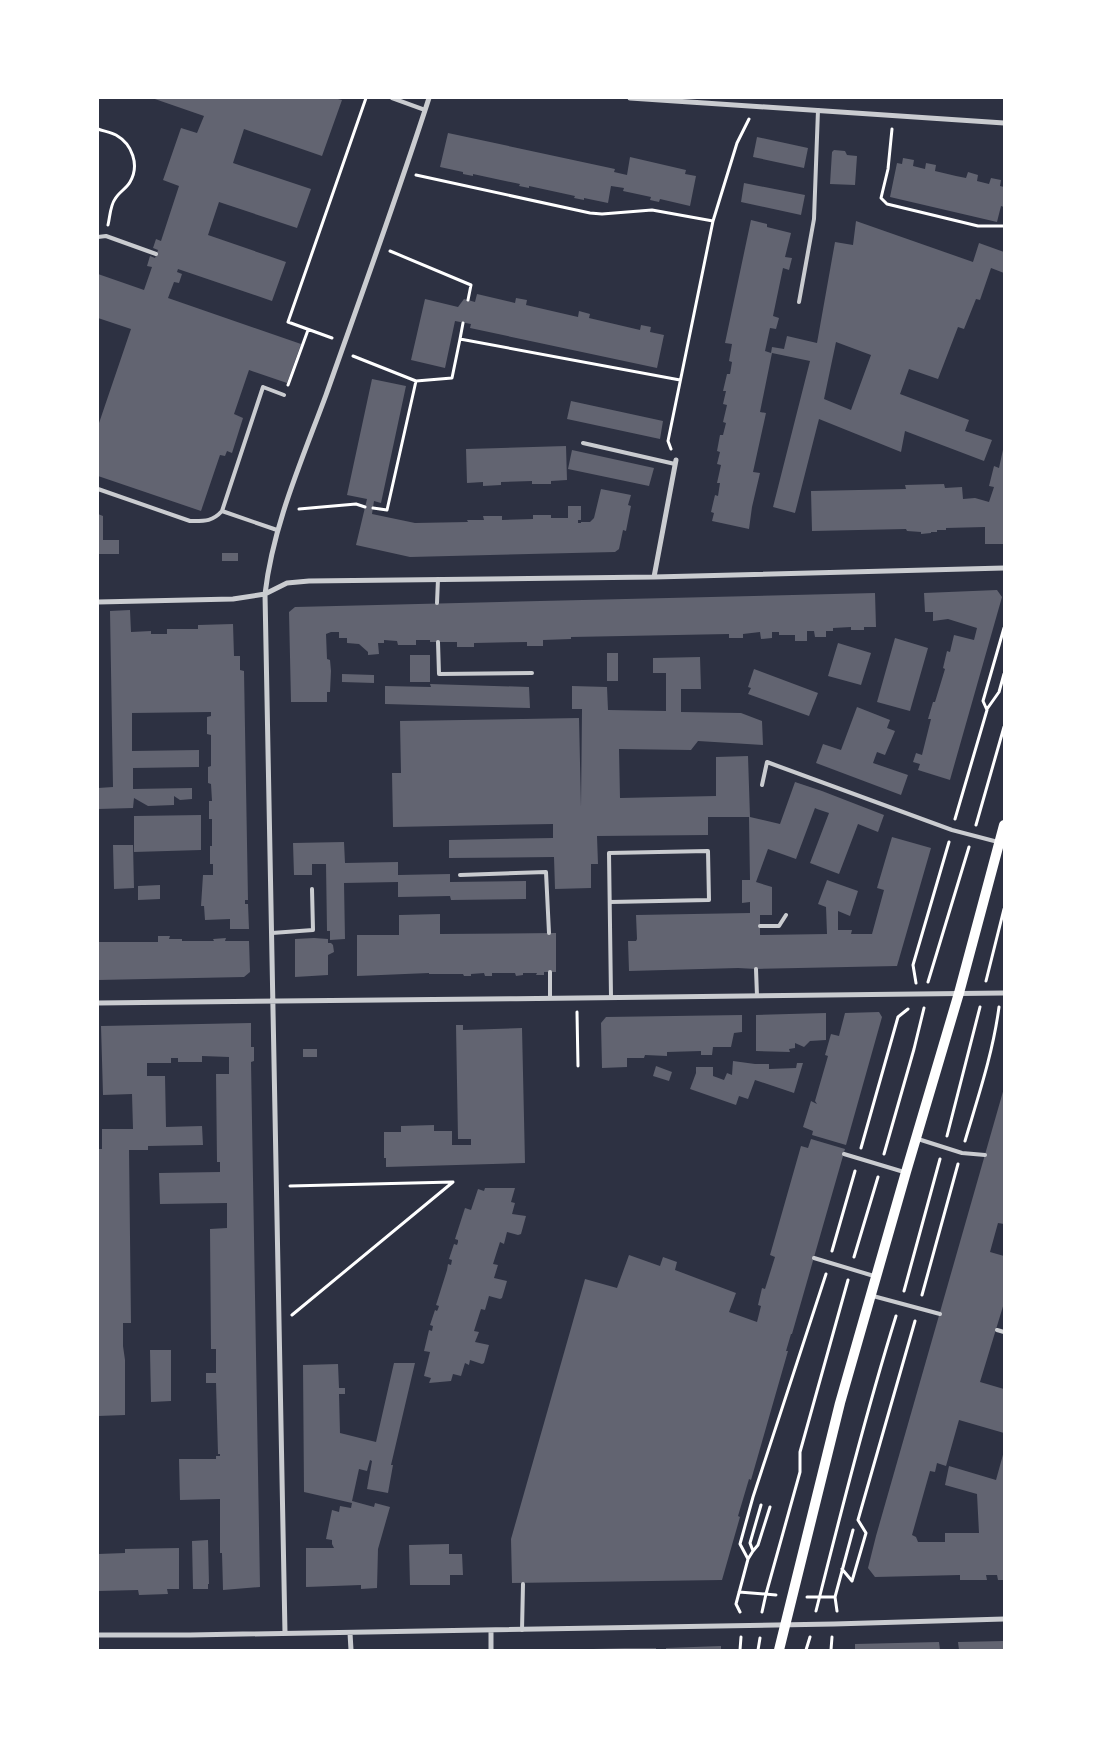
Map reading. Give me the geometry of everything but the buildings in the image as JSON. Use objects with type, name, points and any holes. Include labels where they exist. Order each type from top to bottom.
[{"type":"main road","points":[[779,1650],[840,1403],[959,993],[1004,826]]},
{"type":"street","points":[[285,1633],[265,594],[277,530],[342,351],[429,98]]},
{"type":"street","points":[[630,98],[1004,122]]},
{"type":"street","points":[[756,105],[758,98]]},
{"type":"street","points":[[654,577],[675,462]]},
{"type":"street","points":[[98,602],[233,599],[265,594],[287,583],[297,582],[654,577],[1004,568]]},
{"type":"street","points":[[98,1003],[1004,993]]},
{"type":"street","points":[[98,1635],[522,1630],[1004,1619]]},
{"type":"street","points":[[491,1650],[492,1630]]},
{"type":"street","points":[[350,1633],[351,1650]]},
{"type":"lane","points":[[392,98],[425,110]]},
{"type":"lane","points":[[799,302],[814,219],[818,110]]},
{"type":"lane","points":[[98,237],[106,236],[156,254]]},
{"type":"lane","points":[[98,489],[190,522],[216,518],[222,511],[263,387],[284,394]]},
{"type":"lane","points":[[584,443],[675,462]]},
{"type":"lane","points":[[222,511],[277,530]]},
{"type":"lane","points":[[437,603],[438,580]]},
{"type":"lane","points":[[438,642],[439,674],[532,673]]},
{"type":"lane","points":[[762,785],[767,762],[952,830],[1000,842]]},
{"type":"lane","points":[[610,902],[709,900],[708,852],[609,853],[611,997]]},
{"type":"lane","points":[[460,875],[546,872],[549,933]]},
{"type":"lane","points":[[272,933],[313,930],[312,889]]},
{"type":"lane","points":[[760,926],[779,926],[786,915]]},
{"type":"lane","points":[[756,969],[757,996]]},
{"type":"lane","points":[[550,972],[550,998]]},
{"type":"lane","points":[[916,1138],[962,1153],[985,1155]]},
{"type":"lane","points":[[844,1154],[906,1173]]},
{"type":"lane","points":[[814,1258],[876,1277]]},
{"type":"lane","points":[[871,1295],[940,1314]]},
{"type":"lane","points":[[997,1330],[1004,1332]]},
{"type":"lane","points":[[522,1584],[522,1630]]},
{"type":"path","points":[[320,334],[288,322],[366,98]]},
{"type":"path","points":[[675,462],[668,441],[712,221],[736,143],[756,105]]},
{"type":"path","points":[[893,115],[888,169],[881,198],[887,204],[978,226],[1004,226]]},
{"type":"path","points":[[98,129],[115,135],[124,141],[133,154],[134,160],[134,174],[130,182],[114,199],[106,236]]},
{"type":"path","points":[[403,172],[602,214],[660,210],[712,221]]},
{"type":"path","points":[[378,247],[415,260],[422,265],[471,285],[468,300]]},
{"type":"path","points":[[342,351],[416,381],[452,378],[463,322]]},
{"type":"path","points":[[284,394],[308,330]]},
{"type":"path","points":[[460,339],[680,380]]},
{"type":"path","points":[[373,508],[387,510],[416,381]]},
{"type":"path","points":[[284,510],[356,504],[365,506]]},
{"type":"path","points":[[987,710],[983,701],[1004,628]]},
{"type":"path","points":[[917,985],[913,965],[987,710],[999,692],[1004,674]]},
{"type":"path","points":[[929,978],[943,938],[1004,727]]},
{"type":"path","points":[[991,958],[1004,909]]},
{"type":"path","points":[[577,999],[578,1066]]},
{"type":"path","points":[[748,1559],[740,1544],[753,1497],[829,1263],[898,1017],[912,1007]]},
{"type":"path","points":[[770,1581],[800,1472],[800,1452],[921,1022]]},
{"type":"path","points":[[276,1187],[453,1182],[278,1327]]},
{"type":"path","points":[[753,1551],[750,1544],[762,1505]]},
{"type":"path","points":[[742,1616],[736,1604],[748,1559],[758,1546],[770,1507]]},
{"type":"path","points":[[837,1608],[835,1597],[853,1530]]},
{"type":"path","points":[[831,1650],[832,1639]]},
{"type":"path","points":[[740,1640],[740,1650]]}]
